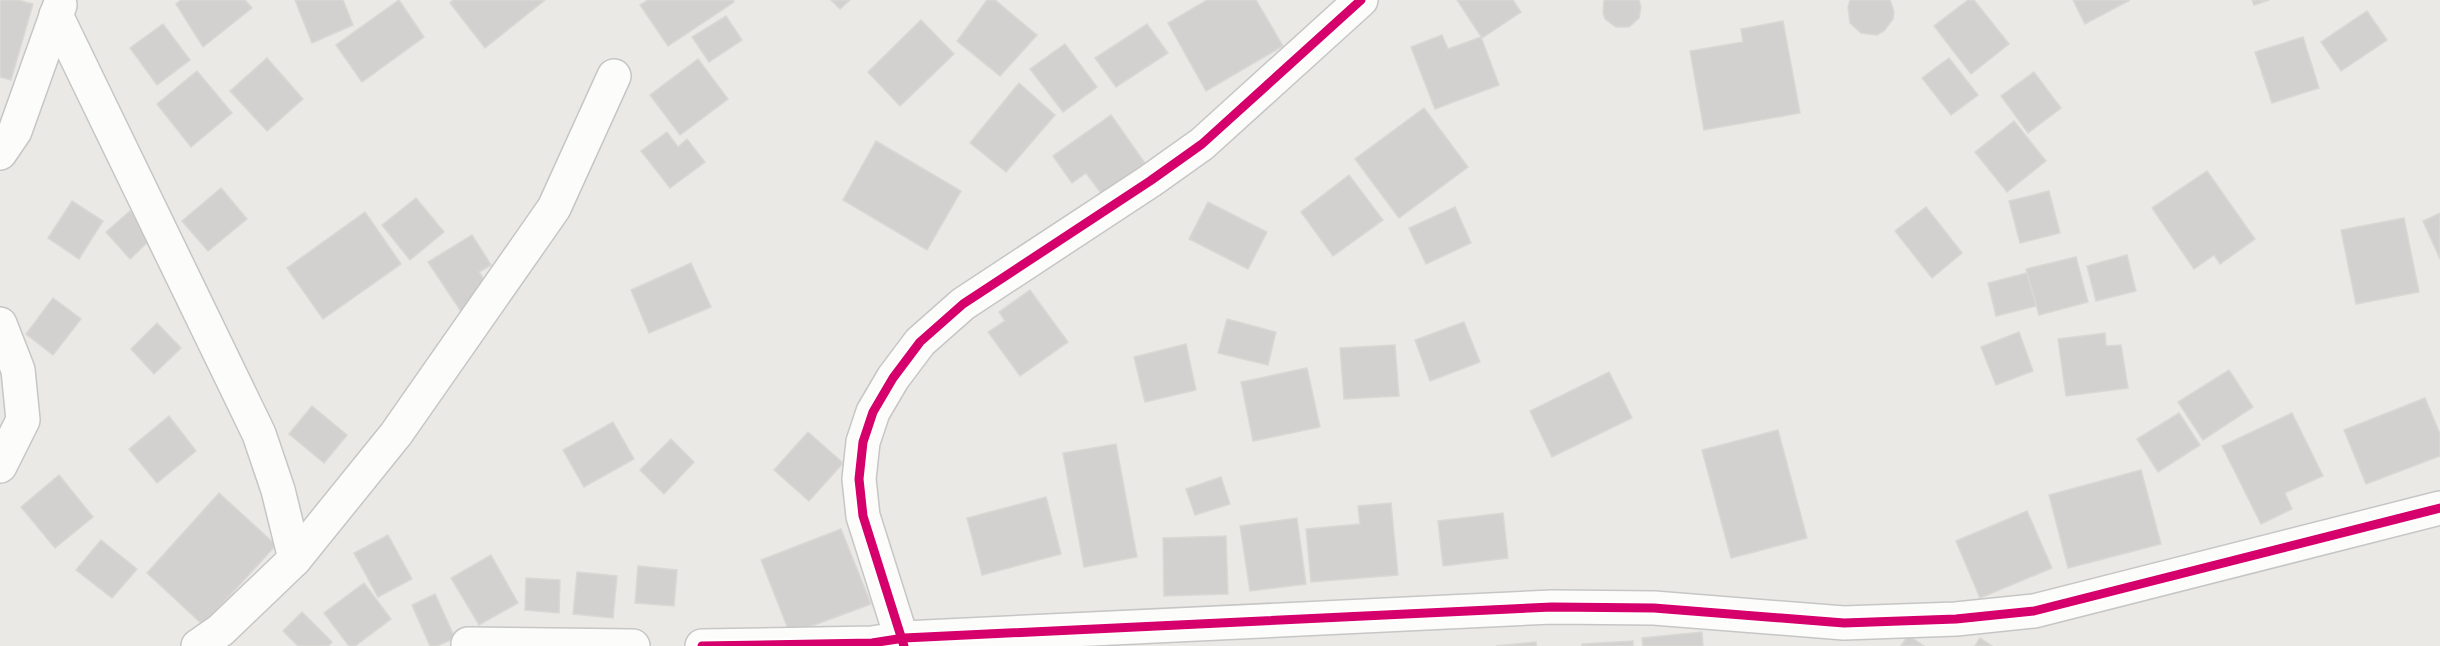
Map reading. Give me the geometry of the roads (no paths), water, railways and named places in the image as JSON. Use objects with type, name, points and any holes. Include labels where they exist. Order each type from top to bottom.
[{"type":"street","points":[[904,642],[863,516],[859,479],[863,442],[873,412],[893,378],[920,342],[963,304],[1150,181],[1202,144],[1361,0]]},
{"type":"street","points":[[0,153],[15,131],[59,8]]},
{"type":"street","points":[[59,8],[259,434],[278,490],[295,559]]},
{"type":"street","points":[[198,646],[221,630],[295,559],[396,434],[554,208],[614,76]]},
{"type":"street","points":[[0,324],[18,370],[23,420],[0,466]]},
{"type":"street","points":[[702,646],[904,642],[1552,607],[1654,608],[1844,623],[1956,619],[2034,611],[2440,508]]},
{"type":"street","points":[[468,644],[633,646]]}]
